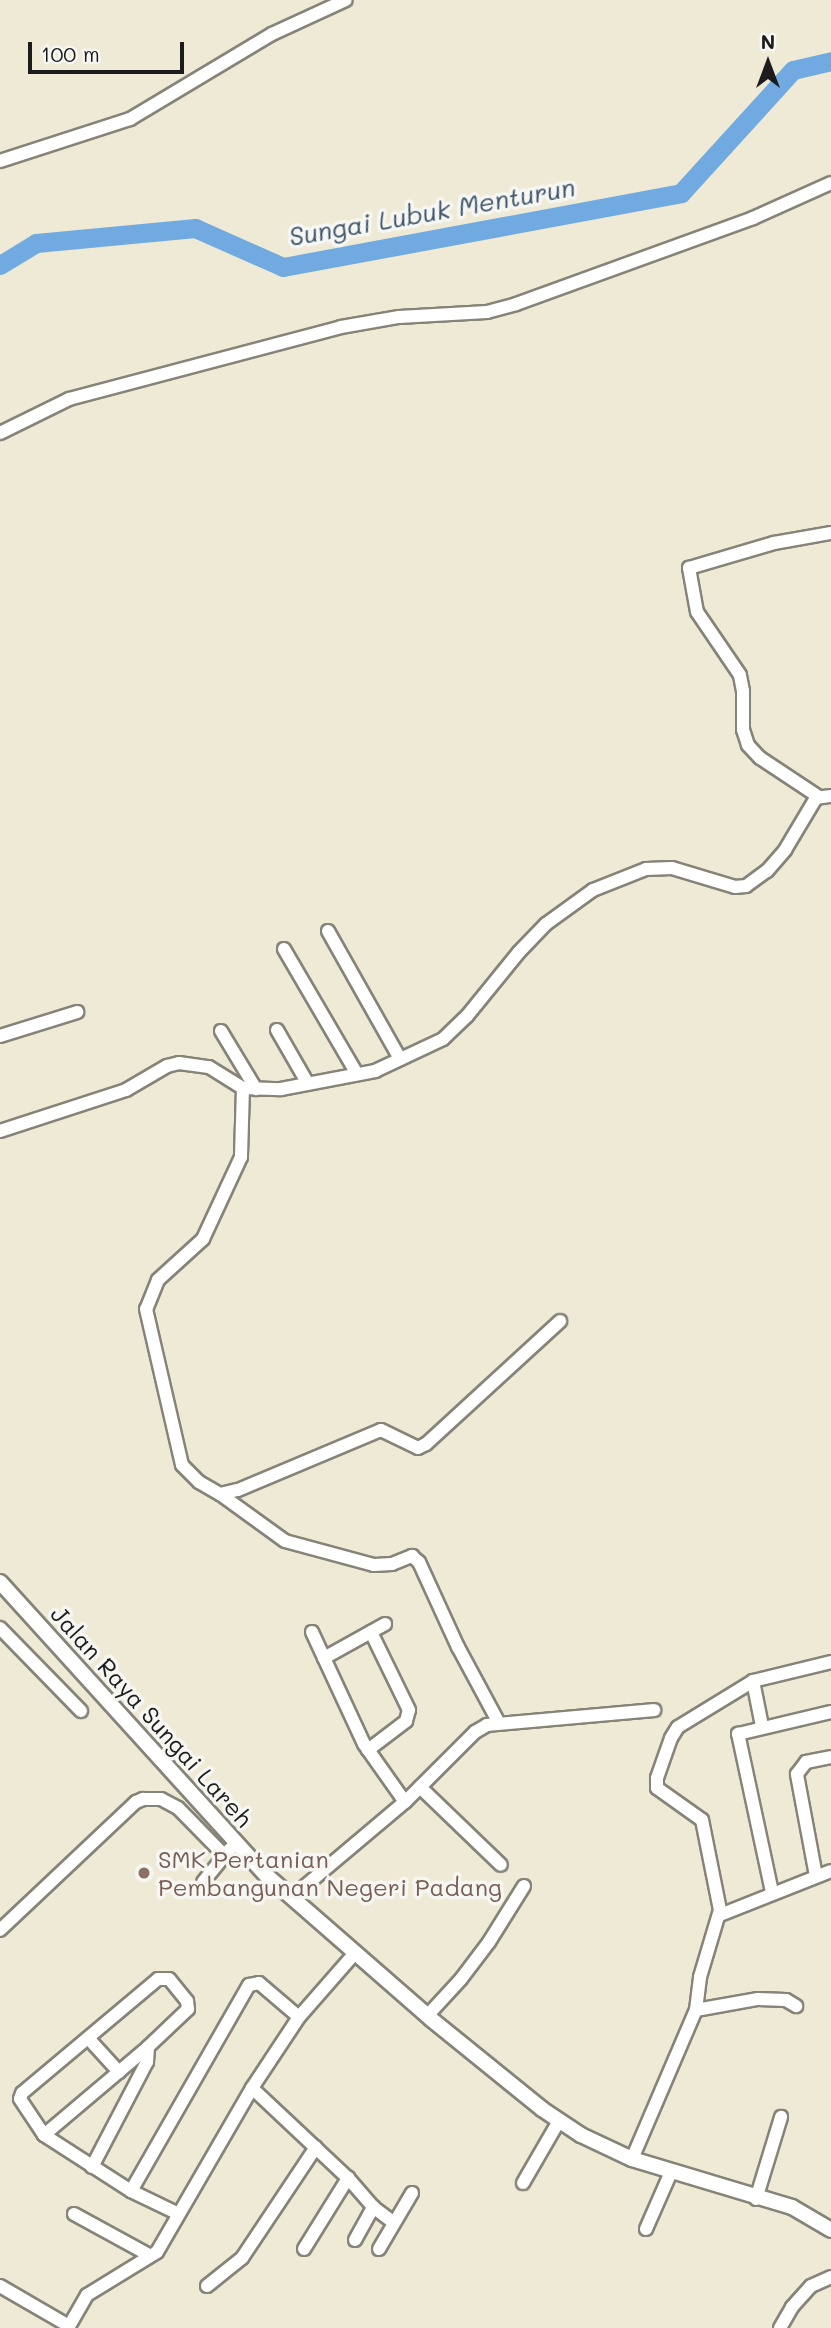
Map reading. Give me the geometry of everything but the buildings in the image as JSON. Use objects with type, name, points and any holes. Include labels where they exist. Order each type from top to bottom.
[{"type":"street","points":[[0,161],[130,120],[272,34],[346,0]]},
{"type":"street","points":[[0,433],[69,399],[341,327],[399,317],[467,315],[516,304],[753,218],[831,183]]},
{"type":"street","points":[[0,1131],[126,1090],[179,1063],[209,1067],[249,1088],[281,1089],[375,1071],[443,1038],[467,1016],[519,952],[546,924],[593,890],[646,869],[672,868],[735,887],[746,886],[767,871],[785,850],[804,816],[822,797],[760,758],[748,746],[743,730],[743,691],[740,675],[697,612],[689,568],[774,543],[831,533]]},
{"type":"street","points":[[328,931],[400,1059]]},
{"type":"street","points":[[285,949],[357,1074]]},
{"type":"street","points":[[0,1036],[77,1012]]},
{"type":"street","points":[[277,1030],[308,1084]]},
{"type":"street","points":[[221,1031],[249,1088],[241,1157],[203,1239],[158,1280],[146,1309],[182,1465],[200,1482],[285,1541],[374,1565],[392,1564],[412,1556],[419,1562],[458,1647],[499,1723]]},
{"type":"street","points":[[220,1494],[381,1430],[414,1448],[426,1444],[560,1321]]},
{"type":"street","name":"Jalan Raya Sungai Lareh","points":[[0,1582],[236,1844],[427,2016],[559,2121],[632,2159],[756,2199],[792,2207],[831,2231]]},
{"type":"street","points":[[324,1658],[385,1624]]},
{"type":"street","points":[[0,1628],[81,1711]]},
{"type":"street","points":[[312,1632],[368,1750],[405,1802]]},
{"type":"street","points":[[368,1750],[406,1721],[409,1710],[371,1632]]},
{"type":"street","points":[[632,2159],[696,2010],[700,1977],[720,1915],[702,1820],[660,1791],[656,1783],[678,1727],[753,1681],[831,1662]]},
{"type":"street","points":[[753,1681],[762,1726]]},
{"type":"street","points":[[292,1897],[405,1802],[475,1732],[499,1723],[654,1710]]},
{"type":"street","points":[[772,1892],[737,1739],[742,1731],[831,1712]]},
{"type":"street","points":[[816,1876],[797,1774],[806,1762],[831,1757]]},
{"type":"street","points":[[420,1787],[500,1865]]},
{"type":"street","points":[[0,1930],[136,1802],[143,1799],[161,1799],[178,1808],[224,1855]]},
{"type":"street","points":[[203,1882],[236,1844]]},
{"type":"street","points":[[720,1915],[772,1892],[831,1871]]},
{"type":"street","points":[[427,2016],[461,1979],[489,1942],[524,1886]]},
{"type":"street","points":[[0,2286],[69,2327],[87,2295],[157,2252],[177,2213],[299,2017],[356,1952]]},
{"type":"street","points":[[44,2135],[148,2047],[188,2007],[165,1978],[158,1979],[22,2094],[20,2102],[44,2135],[131,2191],[177,2213]]},
{"type":"street","points":[[131,2191],[249,1985],[259,1983],[299,2017]]},
{"type":"street","points":[[696,2010],[758,1999],[786,2000],[796,2006]]},
{"type":"street","points":[[88,2038],[119,2072]]},
{"type":"street","points":[[92,2167],[147,2062],[148,2047]]},
{"type":"street","points":[[253,2088],[348,2178],[373,2207],[394,2223]]},
{"type":"street","points":[[756,2199],[781,2117]]},
{"type":"street","points":[[523,2183],[559,2121]]},
{"type":"street","points":[[207,2286],[242,2258],[316,2147]]},
{"type":"street","points":[[646,2229],[671,2172]]},
{"type":"street","points":[[303,2249],[348,2178]]},
{"type":"street","points":[[379,2249],[412,2193]]},
{"type":"street","points":[[355,2241],[373,2207]]},
{"type":"street","points":[[74,2214],[149,2255]]},
{"type":"street","points":[[780,2328],[792,2306],[811,2286],[831,2277]]},
{"type":"waterway","name":"Sungai Lubuk Menturun","points":[[0,265],[36,243],[195,228],[283,267],[681,193],[793,70],[831,61]]},
{"type":"place","name":"SMK Pertanian Pembangunan Negeri Padang","points":[[144,1873]]}]
